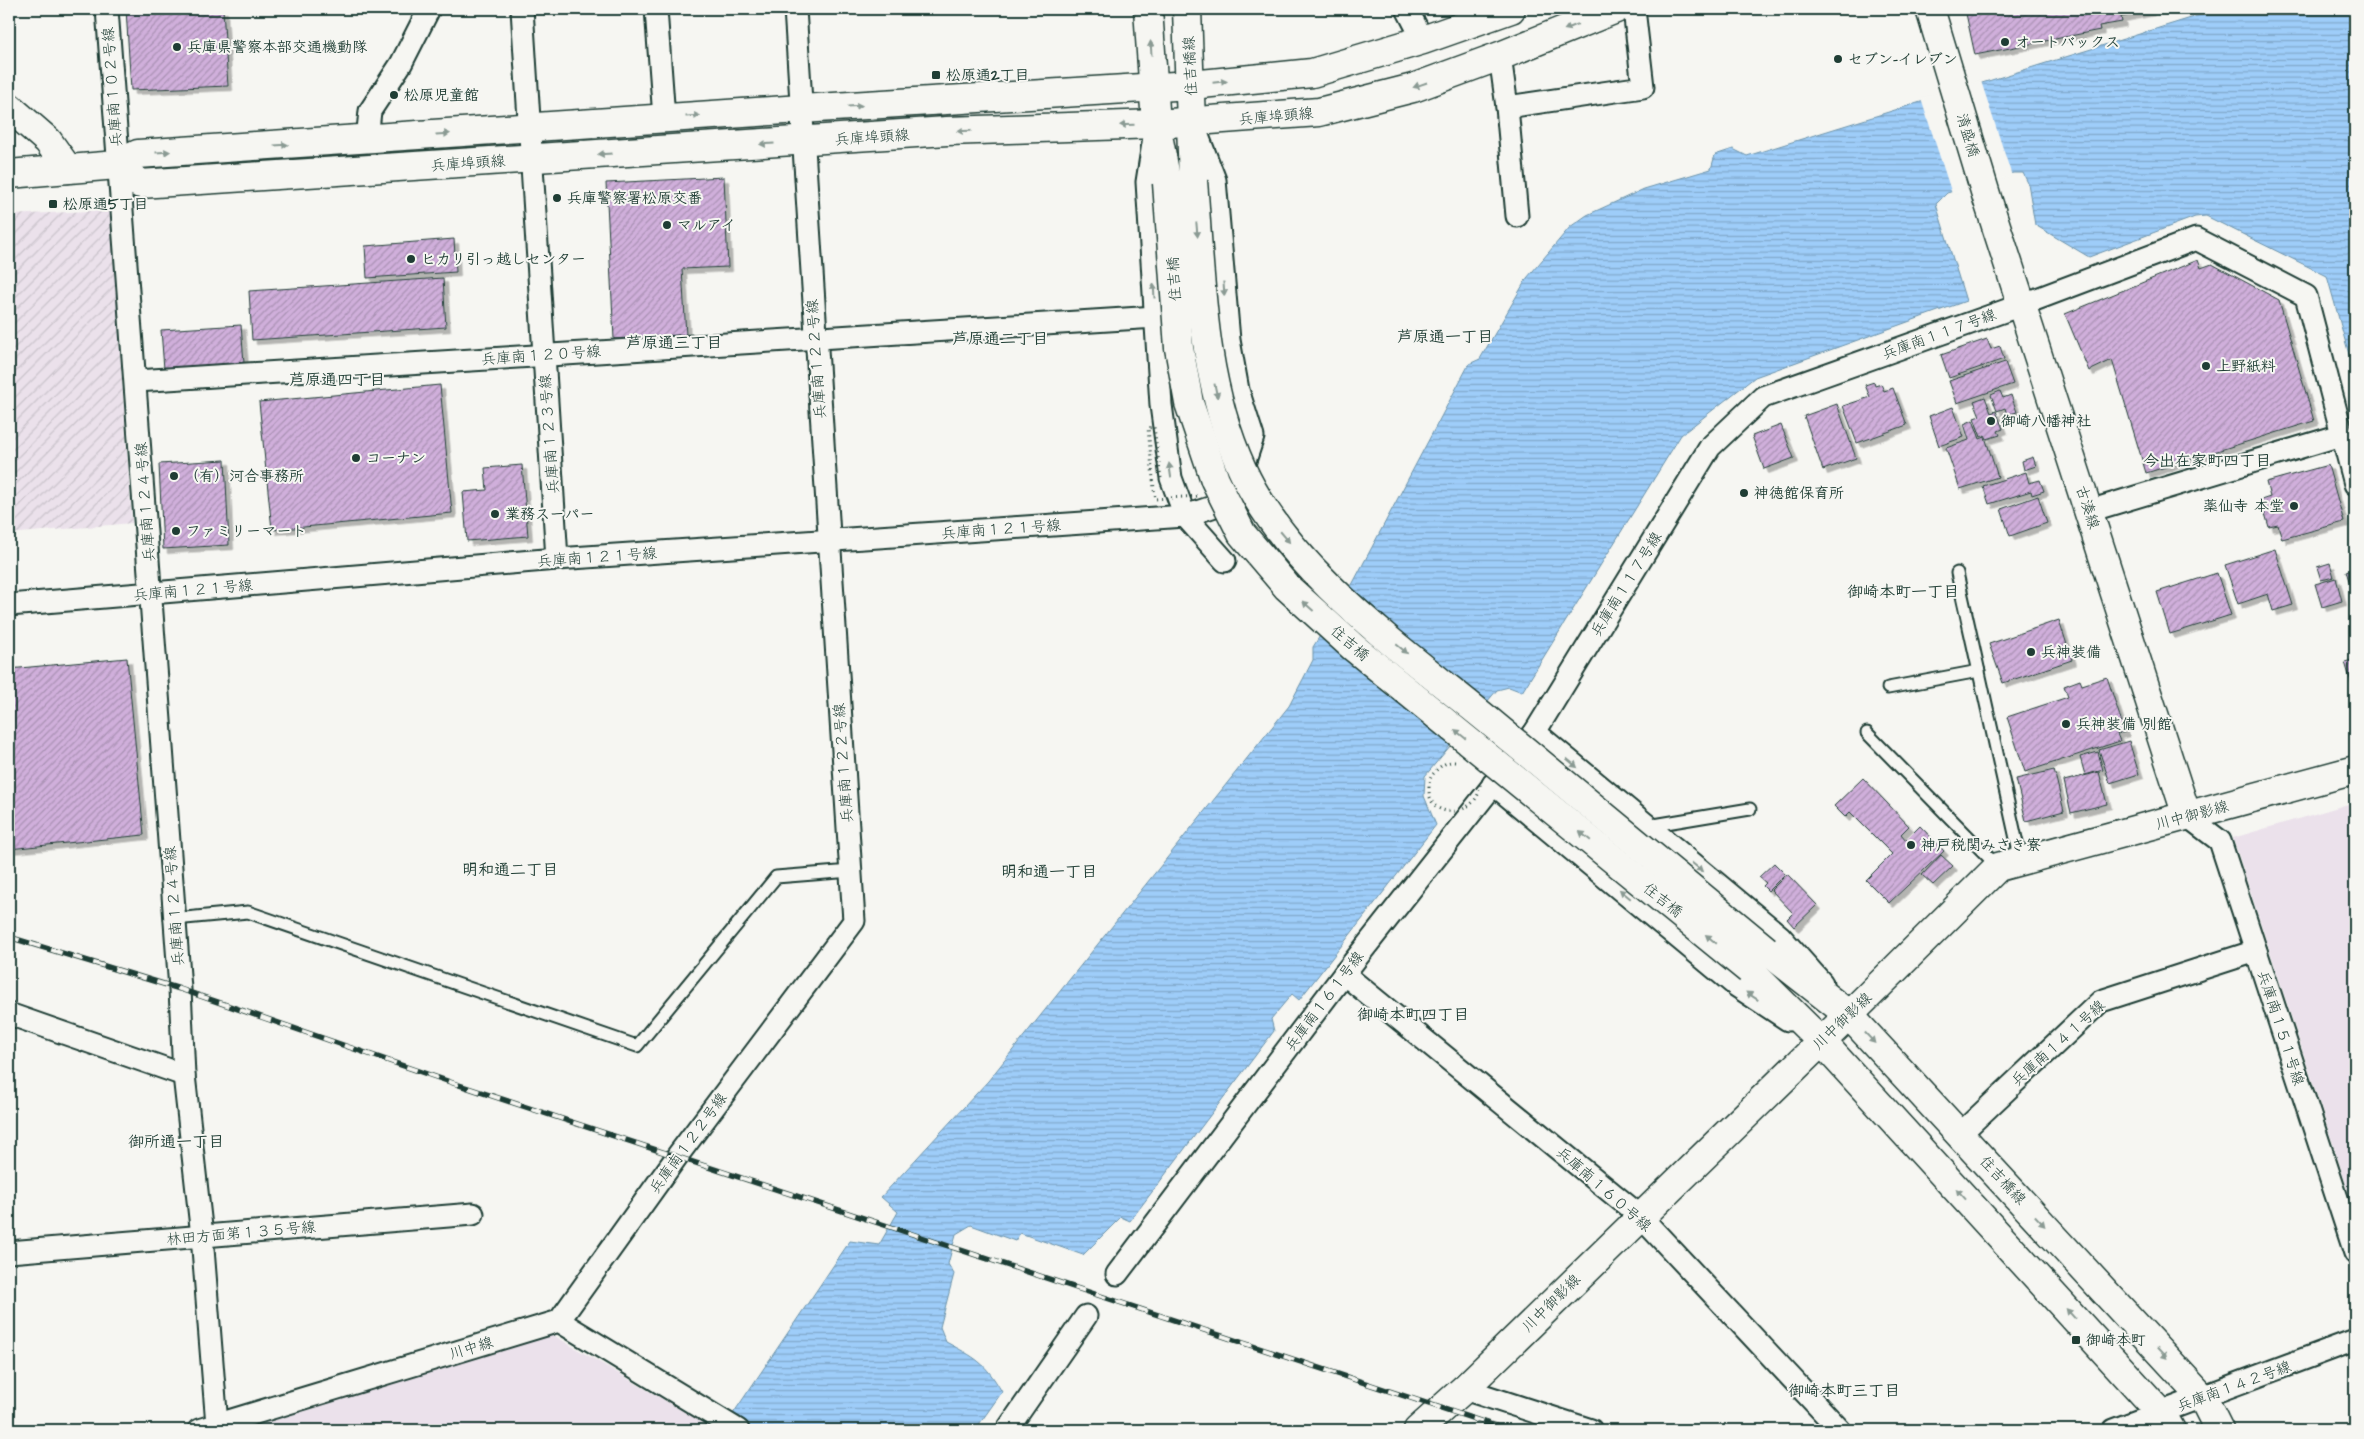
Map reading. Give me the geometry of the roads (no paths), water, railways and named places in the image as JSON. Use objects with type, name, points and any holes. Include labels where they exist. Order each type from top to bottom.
[{"type":"street","name":"兵庫南１０２号線","points":[[107,9],[117,165]]},
{"type":"street","points":[[367,140],[370,111],[401,64],[429,9]]},
{"type":"street","name":"兵庫南１２３号線","points":[[522,9],[557,559]]},
{"type":"street","points":[[656,9],[664,118]]},
{"type":"street","name":"兵庫南１２２号線","points":[[559,1321],[678,1155],[854,922],[795,9]]},
{"type":"street","points":[[1148,9],[1156,124],[1147,182],[1161,405],[1171,478],[1185,516],[1225,560]]},
{"type":"street","name":"住吉橋線","points":[[1180,182],[1193,122],[1187,9]]},
{"type":"street","points":[[1408,9],[1423,40]]},
{"type":"street","name":"兵庫埠頭線","points":[[9,174],[117,165],[138,154],[367,140],[801,109],[1154,88],[1312,72],[1423,40],[1511,9]]},
{"type":"street","name":"兵庫埠頭線","points":[[117,165],[140,184],[803,142],[947,131],[1156,124],[1319,112],[1413,88],[1500,56],[1616,9]]},
{"type":"street","points":[[1507,107],[1643,87],[1634,9]]},
{"type":"street","name":"清盛橋","points":[[1930,9],[1987,198]]},
{"type":"street","points":[[1485,18],[1500,56],[1507,107],[1516,216]]},
{"type":"street","points":[[9,107],[48,141],[68,169]]},
{"type":"street","name":"兵庫南１２１号線","points":[[9,605],[557,559],[828,542],[1185,516],[1212,507],[1239,480],[1253,437],[1238,390],[1229,340],[1215,180],[1193,122]]},
{"type":"street","points":[[1156,124],[1180,182]]},
{"type":"street","points":[[310,143],[313,174]]},
{"type":"street","name":"兵庫南１２４号線","points":[[117,165],[136,381],[180,989],[184,1075],[202,1236],[208,1428]]},
{"type":"street","name":"住吉橋","points":[[1180,182],[1217,399],[1242,470],[1271,520],[1310,567],[1374,626],[1757,960]]},
{"type":"street","name":"古湊線","points":[[1987,198],[2187,816]]},
{"type":"street","name":"兵庫南１１７号線","points":[[1535,732],[1710,448],[1763,397],[2021,305],[2196,239],[2306,296],[2355,484]]},
{"type":"street","name":"兵庫南１２０号線","points":[[136,381],[1156,317]]},
{"type":"street","points":[[2089,511],[2341,435]]},
{"type":"street","points":[[1535,732],[1780,936],[1849,1015]]},
{"type":"street","name":"兵庫南１６１号線","points":[[1117,1274],[1344,974],[1535,732]]},
{"type":"street","name":"川中御影線","points":[[1418,1430],[1464,1389],[1849,1015],[2010,864],[2355,770]]},
{"type":"street","points":[[1493,784],[1735,985],[1822,1042]]},
{"type":"street","name":"兵庫南１５１号線","points":[[2187,816],[2220,841],[2355,1253]]},
{"type":"street","name":"兵庫南１４１号線","points":[[1960,1134],[2101,1001],[2256,951]]},
{"type":"street","points":[[1757,960],[1822,1042],[2166,1422]]},
{"type":"street","name":"住吉橋線","points":[[1757,960],[1849,1015],[2203,1398],[2219,1430]]},
{"type":"street","name":"兵庫南１６０号線","points":[[1344,974],[1640,1216],[1840,1430]]},
{"type":"street","points":[[9,1014],[184,1075]]},
{"type":"street","name":"林田方面第１３５号線","points":[[9,1252],[473,1214]]},
{"type":"street","points":[[1007,1430],[1086,1316]]},
{"type":"street","points":[[559,1321],[730,1426]]},
{"type":"street","name":"川中線","points":[[208,1428],[559,1321]]},
{"type":"street","name":"兵庫南１４２号線","points":[[2113,1430],[2166,1422],[2203,1398],[2355,1340]]},
{"type":"street","points":[[1464,1389],[1591,1430]]},
{"type":"lane","points":[[1957,573],[1979,671],[2010,864]]},
{"type":"lane","points":[[1888,688],[1979,671]]},
{"type":"lane","points":[[1867,733],[2010,864]]},
{"type":"lane","points":[[1648,826],[1750,809]]},
{"type":"lane","points":[[175,918],[248,912],[637,1046],[776,877],[851,871]]},
{"type":"water","points":[[2220,9],[2355,9],[2355,376],[2327,276],[2206,216],[2195,217],[2089,257],[2035,225],[2028,183],[2023,173],[2013,173],[1947,193],[1936,204],[1966,301],[1755,377],[1681,435],[1522,692],[1509,687],[1497,690],[1425,776],[1424,796],[1436,825],[1299,1000],[1292,994],[1271,1019],[1274,1031],[1130,1221],[1121,1217],[1083,1255],[1020,1233],[1015,1241],[971,1225],[956,1234],[948,1264],[954,1274],[940,1327],[946,1342],[965,1352],[985,1367],[1002,1392],[975,1430],[722,1430],[850,1241],[879,1245],[898,1212],[881,1197],[988,1081],[1289,706],[1313,660],[1313,647],[1353,583],[1469,364],[1480,359],[1527,278],[1570,227],[1587,215],[1644,189],[1711,169],[1715,155],[1733,149],[1747,156]]},
{"type":"railway","points":[[9,937],[180,989],[456,1084],[1508,1430]]},
{"type":"place","name":"オートバックス","points":[[2005,42]]},
{"type":"place","name":"兵庫県警察本部交通機動隊","points":[[177,47]]},
{"type":"place","name":"セブン-イレブン","points":[[1838,59]]},
{"type":"place","name":"松原通2丁目","points":[[936,75]]},
{"type":"place","name":"松原児童館","points":[[394,95]]},
{"type":"place","name":"兵庫警察署松原交番","points":[[557,198]]},
{"type":"place","name":"松原通5丁目","points":[[53,204]]},
{"type":"place","name":"マルアイ","points":[[667,225]]},
{"type":"place","name":"ヒカリ引っ越しセンター","points":[[411,259]]},
{"type":"place","name":"上野紙料","points":[[2206,366]]},
{"type":"place","name":"御崎八幡神社","points":[[1991,421]]},
{"type":"place","name":"コーナン","points":[[356,458]]},
{"type":"place","name":"（有）河合事務所","points":[[174,476]]},
{"type":"place","name":"神徳館保育所","points":[[1744,493]]},
{"type":"place","name":"薬仙寺 本堂","points":[[2294,506]]},
{"type":"place","name":"業務スーパー","points":[[495,514]]},
{"type":"place","name":"ファミリーマート","points":[[176,531]]},
{"type":"place","name":"兵神装備","points":[[2031,652]]},
{"type":"place","name":"兵神装備 別館","points":[[2066,724]]},
{"type":"place","name":"神戸税関みさき寮","points":[[1911,845]]},
{"type":"place","name":"御崎本町","points":[[2076,1340]]},
{"type":"district","name":"芦原通一丁目","points":[[1445,336]]},
{"type":"district","name":"芦原通二丁目","points":[[1000,338]]},
{"type":"district","name":"芦原通三丁目","points":[[674,342]]},
{"type":"district","name":"芦原通四丁目","points":[[337,379]]},
{"type":"district","name":"今出在家町四丁目","points":[[2207,460]]},
{"type":"district","name":"御崎本町一丁目","points":[[1903,591]]},
{"type":"district","name":"明和通二丁目","points":[[510,869]]},
{"type":"district","name":"明和通一丁目","points":[[1049,871]]},
{"type":"district","name":"御崎本町四丁目","points":[[1413,1014]]},
{"type":"district","name":"御所通一丁目","points":[[176,1141]]},
{"type":"district","name":"御崎本町三丁目","points":[[1844,1390]]}]
